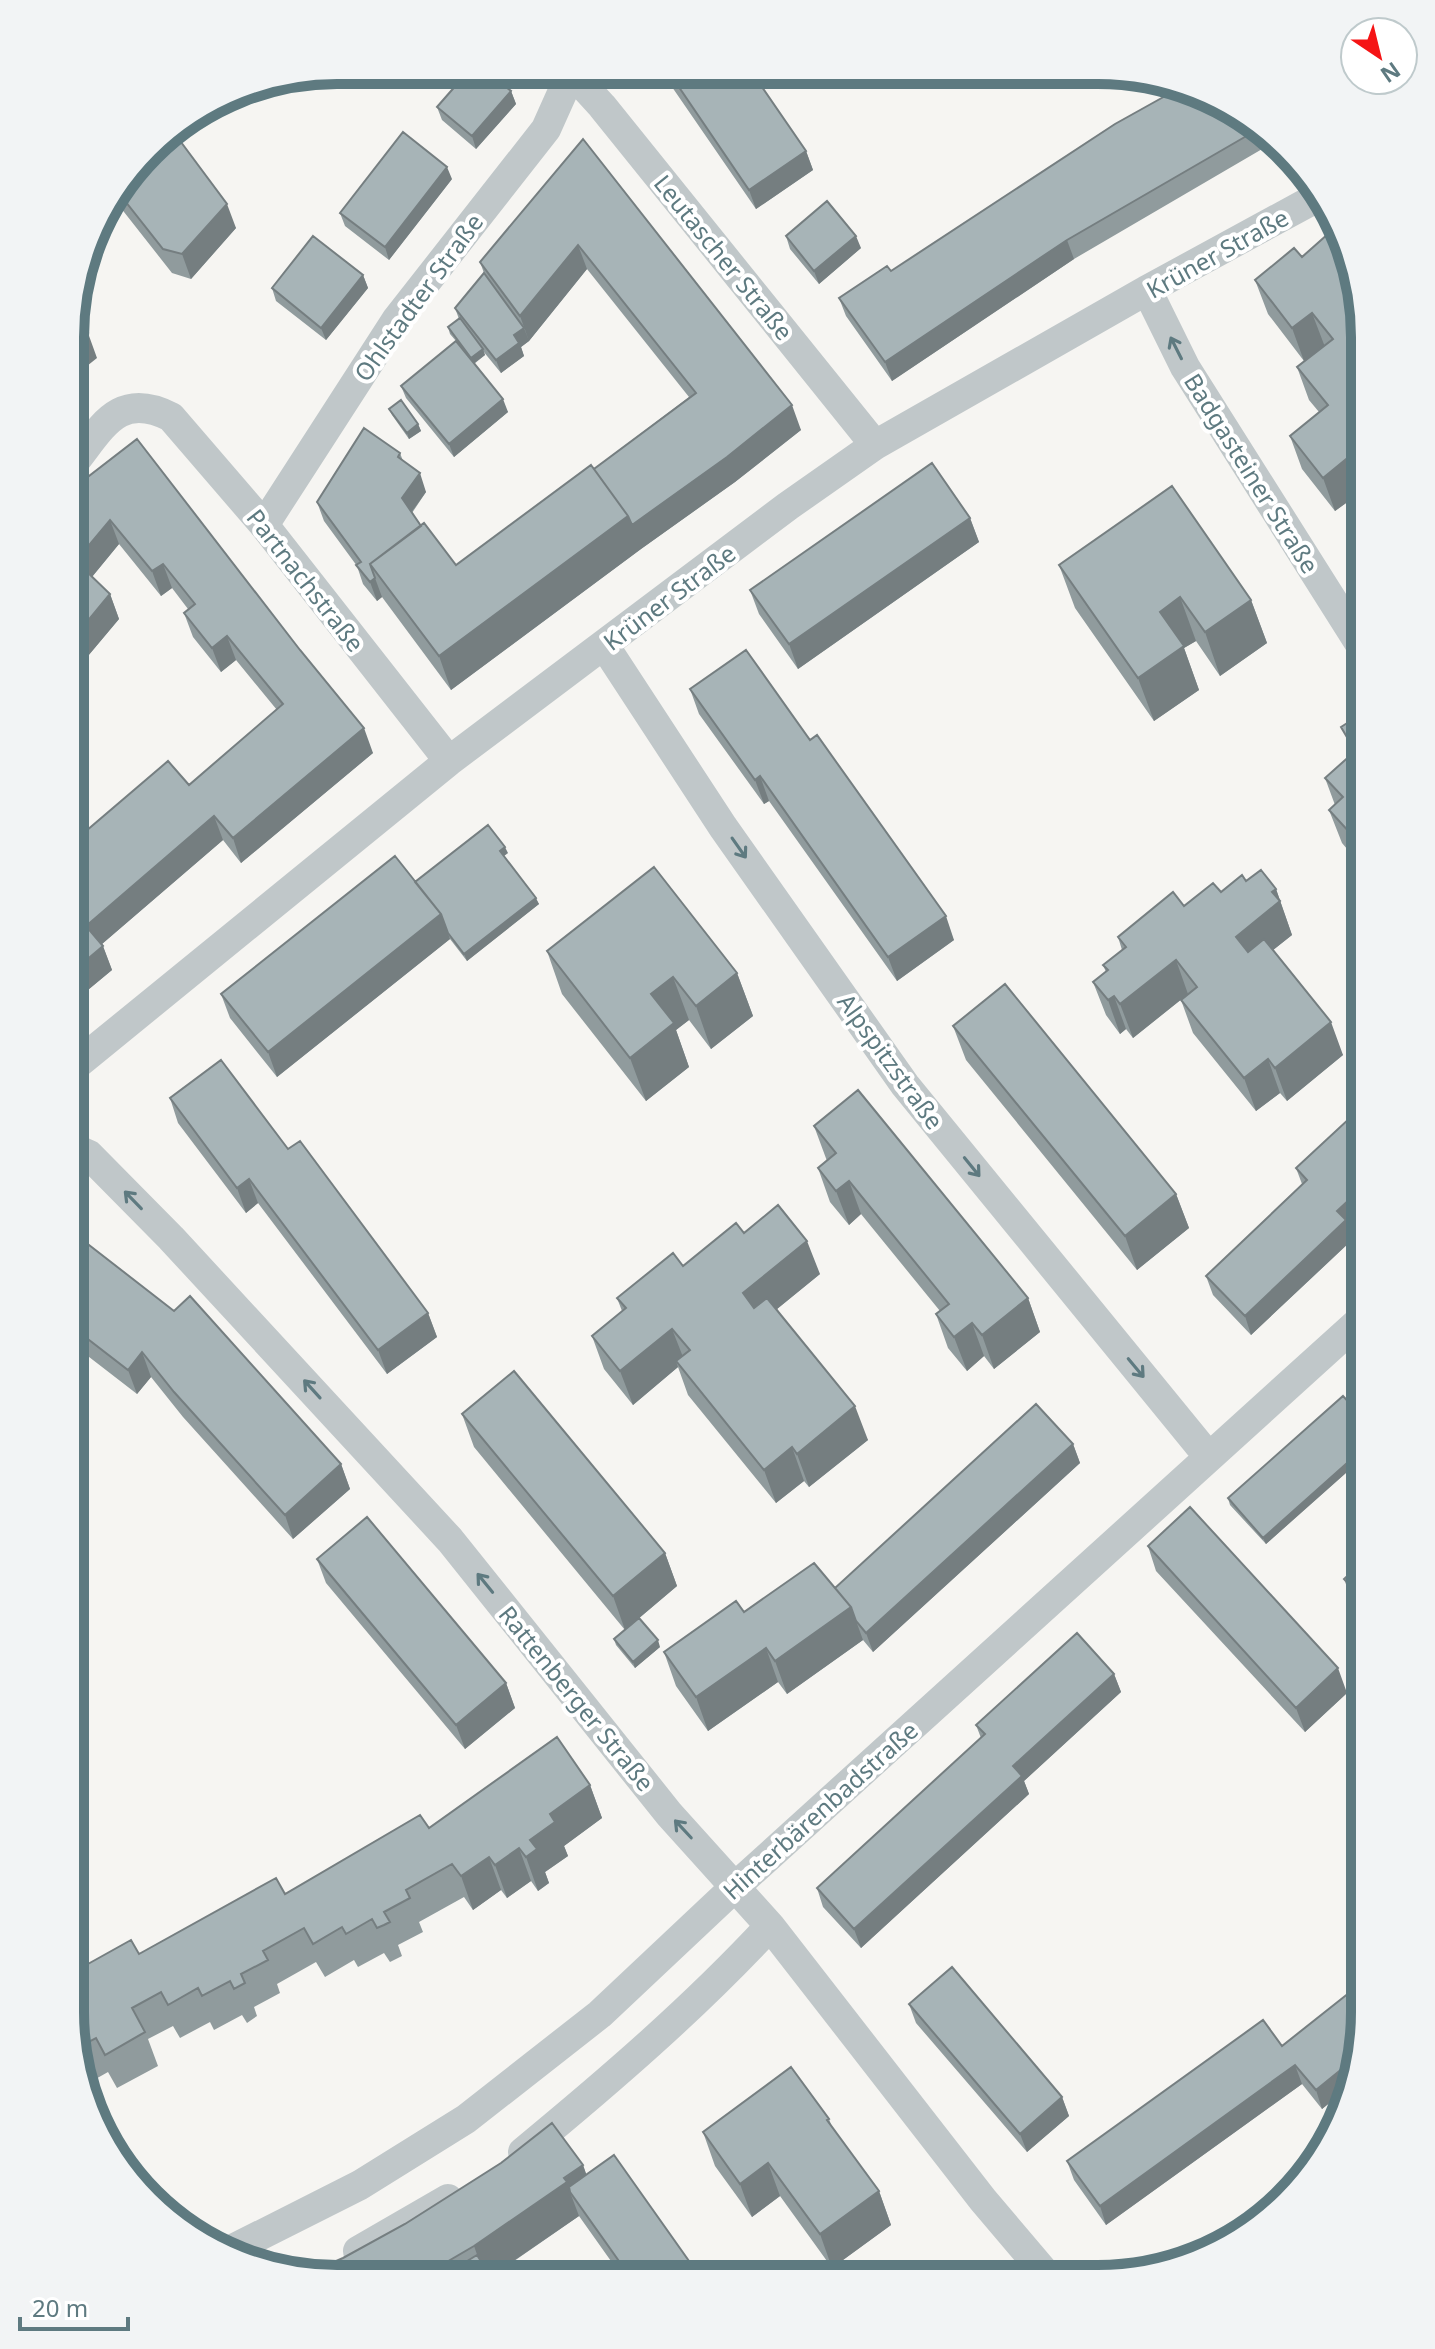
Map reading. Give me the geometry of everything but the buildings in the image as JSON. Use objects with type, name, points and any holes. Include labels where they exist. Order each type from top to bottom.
[{"type":"street","name":"Ohlstadter Straße","points":[[264,525],[397,319],[546,129],[565,84]]},
{"type":"street","name":"Leutascher Straße","points":[[583,84],[875,445]]},
{"type":"street","name":"Krüner Straße","points":[[84,1058],[449,761],[788,506],[875,445],[1311,201]]},
{"type":"street","name":"Badgasteiner Straße","points":[[1147,290],[1185,367],[1351,630]]},
{"type":"street","name":"Partnachstraße","points":[[84,450],[113,415],[134,406],[154,408],[171,417],[264,525],[449,761]]},
{"type":"street","name":"Alpspitzstraße","points":[[604,645],[695,783],[905,1085],[1208,1456]]},
{"type":"street","name":"Rattenberger Straße","points":[[84,1153],[171,1238],[450,1540],[669,1814],[770,1926],[991,2210],[1038,2265]]},
{"type":"street","name":"Hinterbärenbadstraße","points":[[239,2246],[360,2185],[466,2119],[600,2014],[736,1886],[1350,1329]]},
{"type":"street","points":[[498,2169],[620,2070],[727,1972],[770,1926]]},
{"type":"street","points":[[331,2265],[471,2185]]}]
